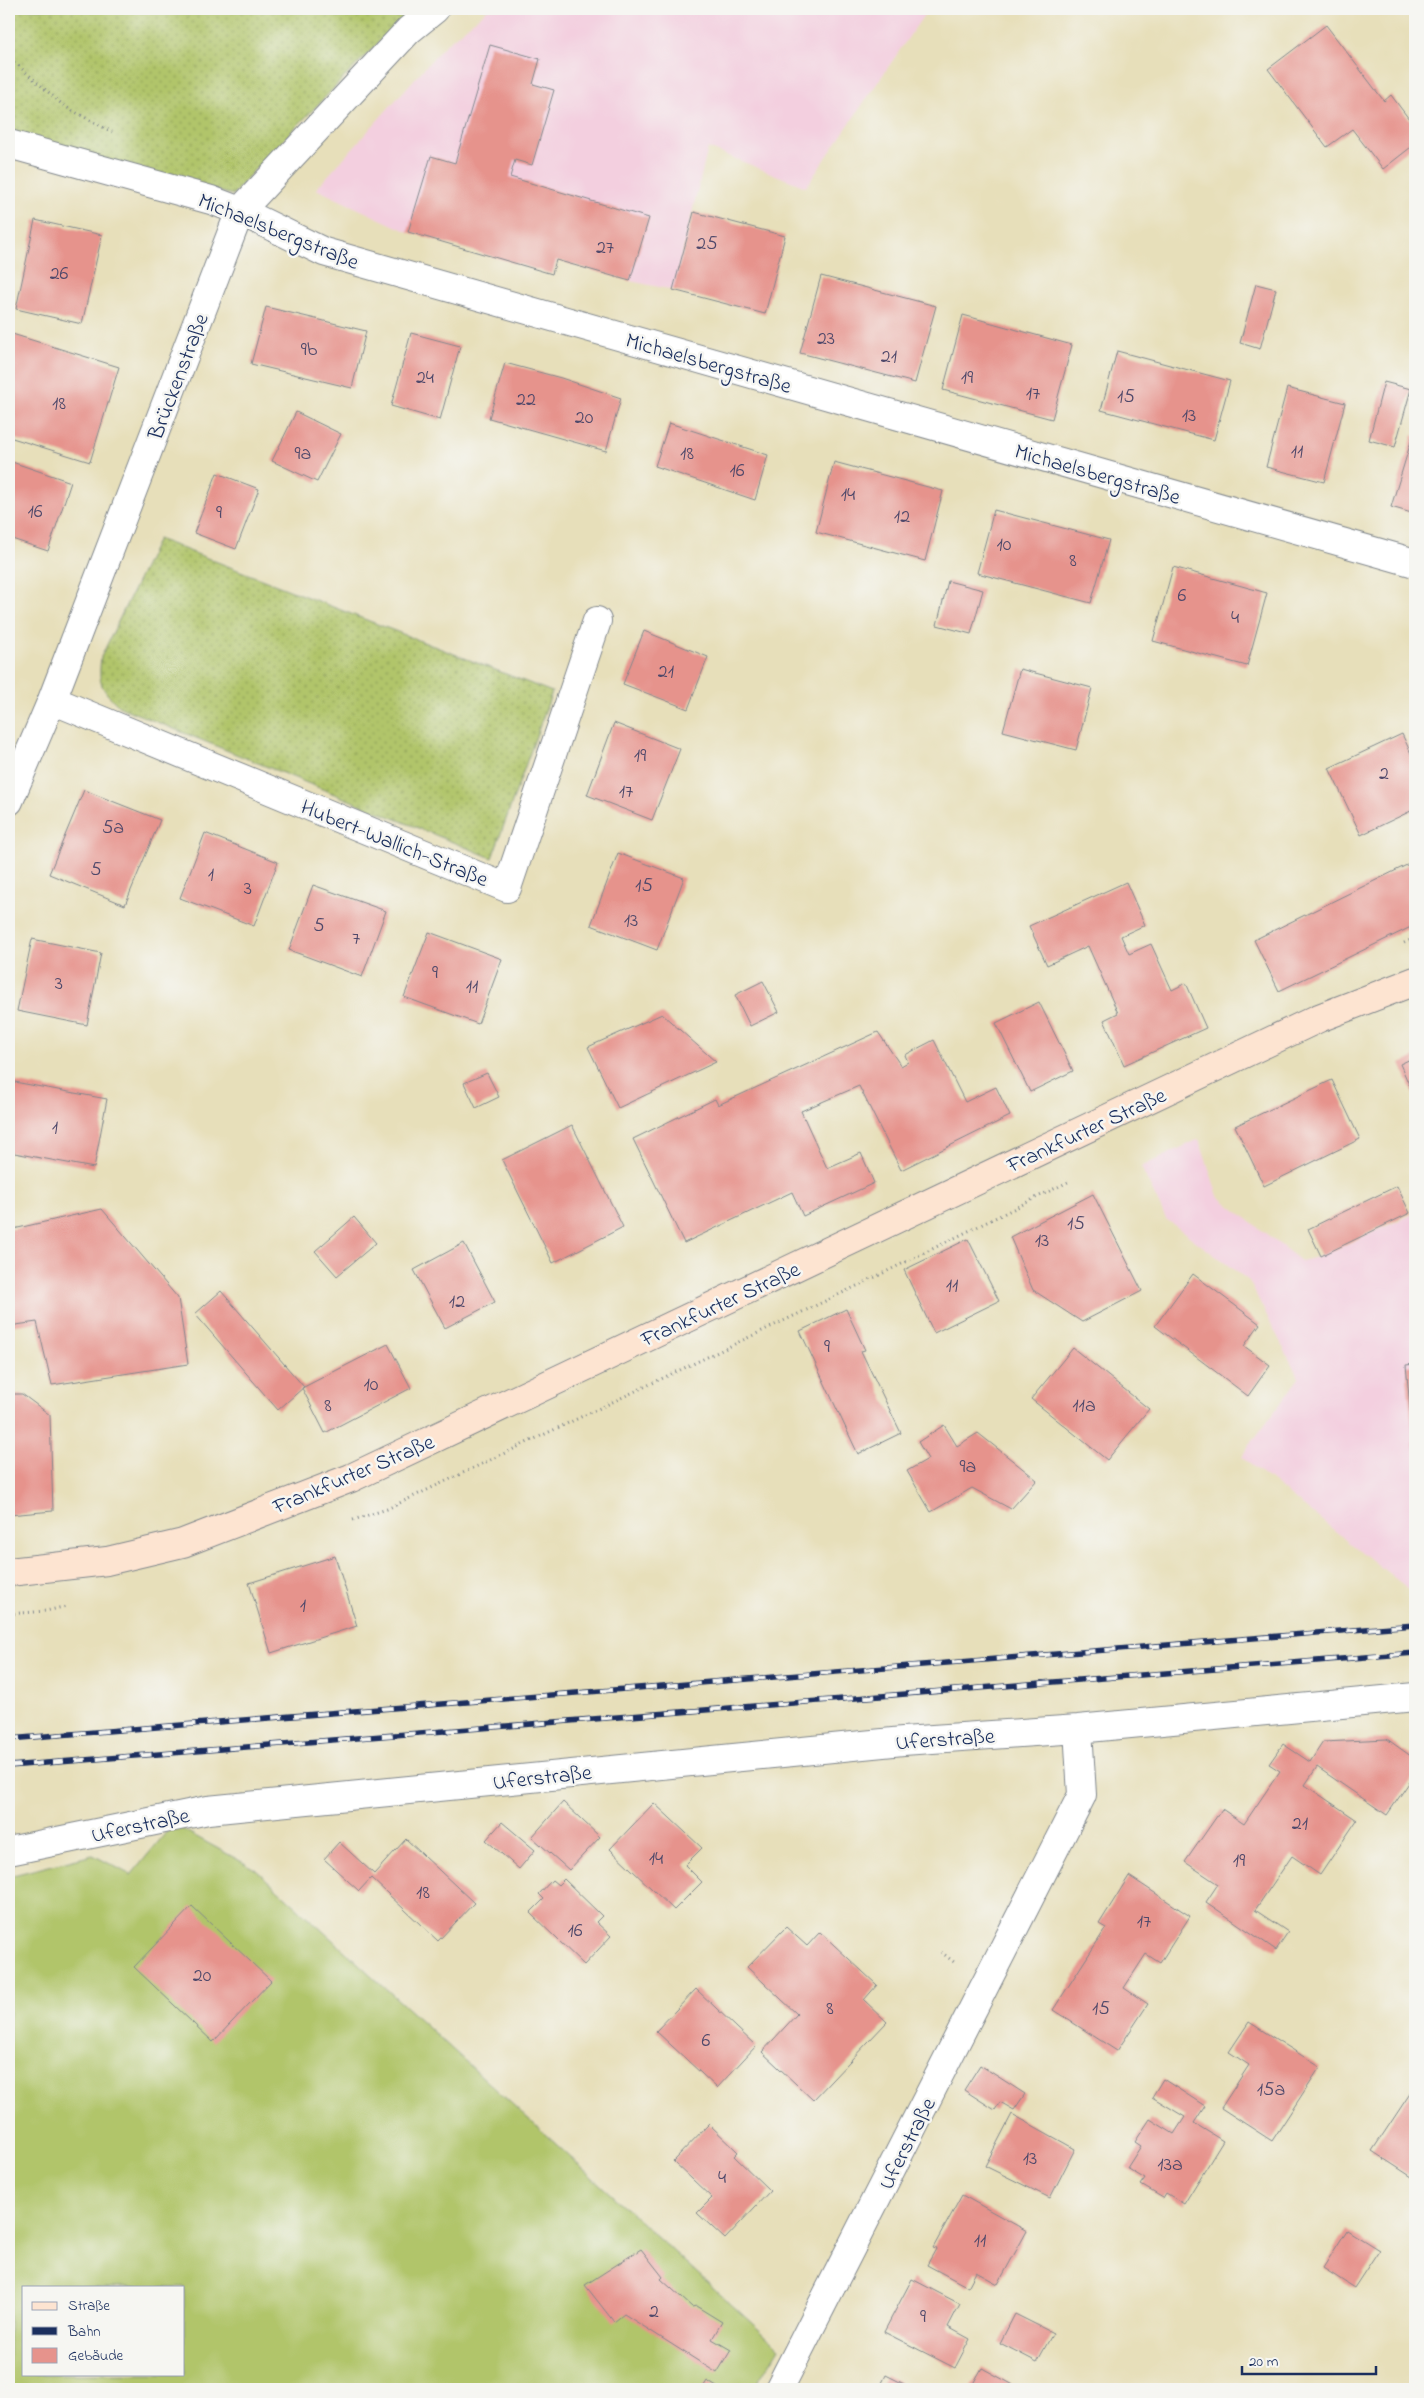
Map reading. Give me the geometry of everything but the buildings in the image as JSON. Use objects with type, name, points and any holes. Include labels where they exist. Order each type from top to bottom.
[{"type":"main road","name":"Frankfurter Straße","points":[[9,1572],[107,1561],[183,1543],[352,1478],[1319,1018],[1415,981]]},
{"type":"street","name":"Brückenstraße","points":[[9,802],[52,700],[240,211],[409,30],[435,9]]},
{"type":"street","name":"Michaelsbergstraße","points":[[9,144],[211,200],[240,211],[324,252],[1415,563]]},
{"type":"street","name":"Hubert-Wallich-Straße","points":[[52,700],[507,888],[597,621]]},
{"type":"street","name":"Uferstraße","points":[[9,1851],[208,1810],[903,1740],[1078,1729],[1415,1698]]},
{"type":"street","name":"Uferstraße","points":[[779,2389],[1082,1795],[1078,1729]]},
{"type":"path","points":[[9,49],[12,60],[64,106],[116,134]]},
{"type":"shaded area","points":[[488,9],[928,9],[806,187],[708,148],[673,290],[630,281],[557,260],[552,274],[408,232],[316,189],[445,45]]},
{"type":"shaded area","points":[[1199,1139],[1218,1196],[1301,1261],[1321,1256],[1415,1213],[1415,1594],[1241,1457],[1299,1378],[1249,1281],[1166,1219],[1141,1167]]},
{"type":"green space","points":[[9,9],[411,9],[255,169],[233,195],[9,139]]},
{"type":"green space","points":[[158,539],[552,692],[492,858],[120,707],[104,690],[100,680],[101,657]]},
{"type":"green space","points":[[173,1824],[255,1869],[779,2348],[754,2389],[9,2389],[9,1876],[93,1855],[131,1875]]},
{"type":"railway","points":[[9,1739],[1415,1625]]},
{"type":"railway","points":[[9,1766],[1415,1653]]}]
